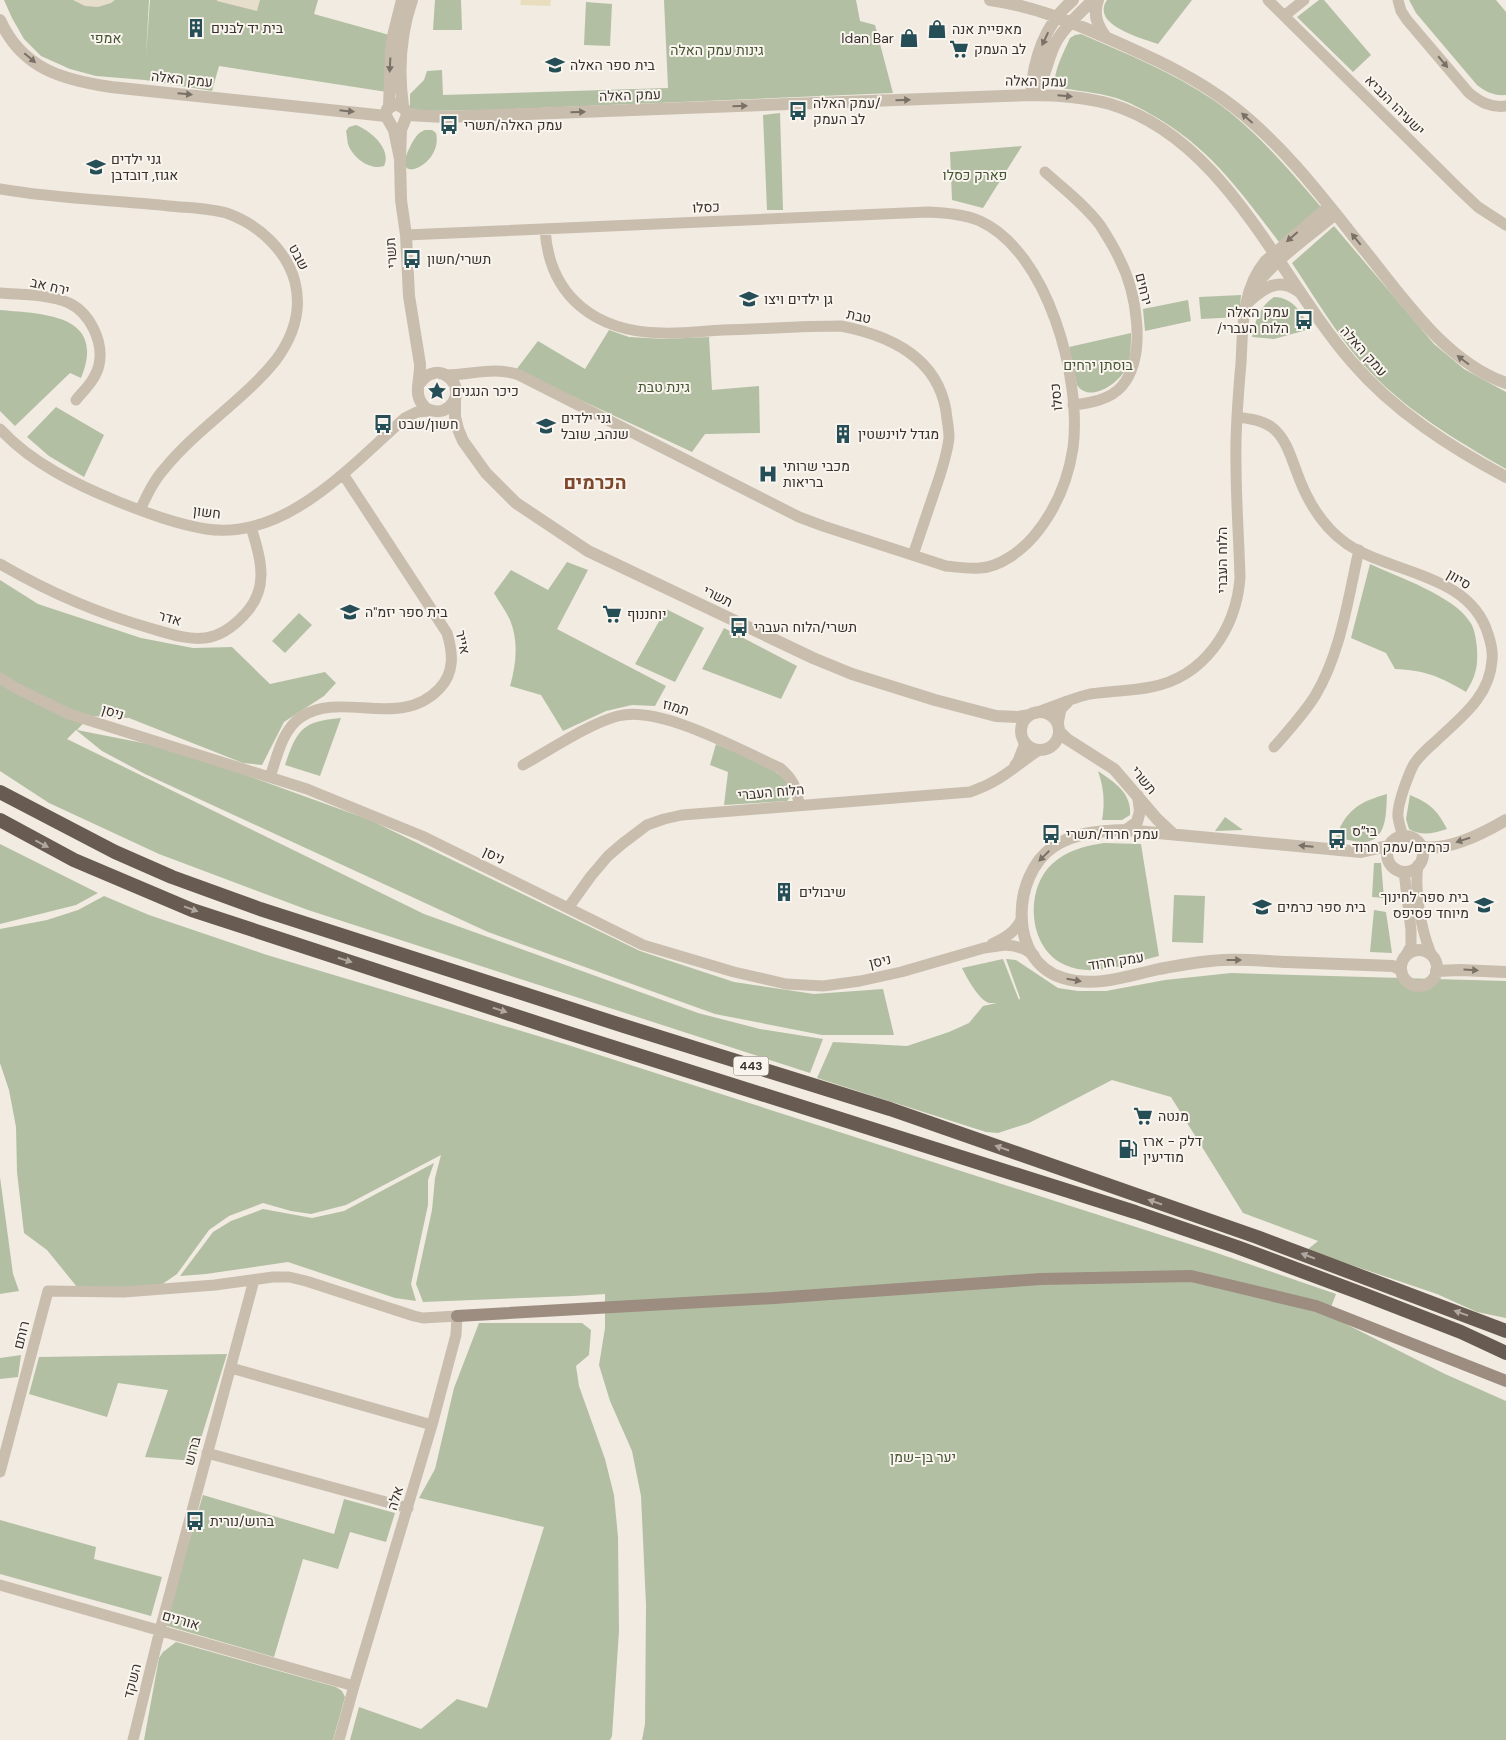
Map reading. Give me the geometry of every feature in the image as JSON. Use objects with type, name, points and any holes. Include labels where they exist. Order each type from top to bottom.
[{"type":"highway","name":"443","points":[[0,792],[115,852],[172,877],[260,909],[890,1109],[1257,1237],[1506,1331]]},
{"type":"highway","name":"443","points":[[0,820],[74,860],[192,910],[564,1032],[1237,1246],[1461,1332],[1506,1353]]},
{"type":"main road","points":[[457,1316],[774,1298],[1041,1279],[1191,1276],[1316,1306],[1506,1381]]},
{"type":"street","name":"תשרי","points":[[400,159],[394,130],[388,115],[391,51],[402,0]]},
{"type":"street","name":"תשרי","points":[[412,0],[401,41],[400,78],[405,115],[401,130],[400,159],[401,200],[406,235],[409,296],[420,374],[417,388]]},
{"type":"street","points":[[990,0],[1010,3],[1072,22],[1167,65],[1230,104],[1277,146],[1404,299],[1449,349],[1481,372],[1506,383]]},
{"type":"street","points":[[1031,95],[1033,74],[1042,45],[1057,16],[1073,0]]},
{"type":"street","points":[[1031,95],[1044,79],[1051,51],[1057,40],[1093,0]]},
{"type":"street","points":[[1098,0],[1096,16],[1100,30],[1106,37]]},
{"type":"street","name":"ישעיהו הנביא","points":[[1268,0],[1478,207],[1506,225]]},
{"type":"street","points":[[1284,16],[1304,0]]},
{"type":"street","points":[[1398,0],[1401,11],[1407,20],[1469,93],[1488,105],[1506,106]]},
{"type":"street","name":"עמק האלה","points":[[0,20],[4,29],[33,62],[72,81],[112,87],[388,115]]},
{"type":"street","name":"עמק האלה","points":[[405,115],[445,117],[1031,95],[1075,97],[1112,105],[1149,120],[1200,159],[1214,174],[1277,257],[1334,341],[1374,386],[1415,420],[1445,441],[1506,477]]},
{"type":"street","points":[[396,104],[405,115],[395,125],[388,115],[396,104]]},
{"type":"street","name":"ירחים","points":[[1045,172],[1078,201],[1098,224],[1110,242],[1120,259],[1127,278],[1133,296],[1136,316],[1137,336],[1135,355],[1129,374],[1121,386],[1101,400],[1073,405]]},
{"type":"street","name":"שבט","points":[[0,189],[46,196],[143,203],[228,214],[253,225],[275,244],[292,271],[297,291],[298,311],[290,337],[276,359],[164,468],[140,510]]},
{"type":"street","name":"הלוח העברי","points":[[1033,714],[1089,695],[1151,687],[1167,683],[1198,666],[1224,636],[1238,596],[1240,578],[1236,499],[1237,417],[1248,292],[1258,270],[1277,257],[1332,210]]},
{"type":"street","name":"כסלו","points":[[406,235],[928,212],[963,215],[981,222],[1002,236],[1021,254],[1046,295],[1065,357],[1073,405],[1073,447],[1060,496],[1047,520],[1027,544],[996,564],[981,568],[946,566],[799,516],[685,460],[528,378],[512,372],[486,370],[462,375],[443,374]]},
{"type":"street","name":"טבת","points":[[545,229],[549,257],[562,287],[584,310],[607,323],[640,331],[662,333],[841,326],[863,330],[884,338],[905,349],[920,360],[939,386],[944,400],[949,435],[941,473],[913,555]]},
{"type":"street","points":[[1246,307],[1263,290],[1280,284],[1292,286],[1301,294]]},
{"type":"street","name":"ירח אב","points":[[0,293],[40,296],[68,303],[83,313],[91,324],[100,350],[99,365],[92,381],[76,400]]},
{"type":"street","name":"תשרי","points":[[417,344],[421,354],[430,366],[443,374]]},
{"type":"street","points":[[456,395],[455,385],[449,376],[443,374],[427,374],[417,388],[418,399],[421,405],[432,411],[440,412],[452,404],[456,395],[459,386],[476,373],[486,370]]},
{"type":"street","name":"חשון","points":[[400,422],[412,406],[417,388]]},
{"type":"street","name":"תשרי","points":[[456,395],[455,417],[463,441]]},
{"type":"street","name":"תשרי","points":[[432,411],[463,441],[486,473],[510,498],[548,526],[588,551],[813,658],[852,674],[996,716],[1008,722],[1023,740]]},
{"type":"street","name":"חשון","points":[[0,429],[12,441],[52,470],[75,483],[140,510],[178,523],[208,529],[229,529],[251,527],[288,513],[343,474],[411,414],[432,411]]},
{"type":"street","name":"סיוון","points":[[1237,417],[1262,422],[1276,430],[1284,441],[1310,504],[1331,530],[1347,544],[1456,591],[1479,613],[1486,628],[1491,644],[1490,676],[1475,704],[1423,753],[1414,764],[1400,800],[1398,816],[1403,836]]},
{"type":"street","name":"אייר","points":[[270,777],[282,741],[291,727],[300,718],[315,710],[334,708],[406,708],[421,704],[443,686],[450,674],[452,654],[447,633],[343,474]]},
{"type":"street","name":"אדר","points":[[0,564],[47,589],[107,615],[185,638],[206,638],[223,632],[239,620],[251,608],[259,592],[262,574],[259,554],[251,527]]},
{"type":"street","points":[[1274,747],[1304,712],[1326,675],[1340,634],[1358,550]]},
{"type":"street","name":"ניסן","points":[[0,678],[68,714],[307,789],[422,836],[643,945],[726,970],[786,984],[823,986],[860,981],[901,972],[984,948],[1005,945],[1014,946],[1034,955]]},
{"type":"street","points":[[1058,728],[1049,714],[1033,714],[1022,724],[1021,731],[1023,740],[1033,749],[1043,750],[1056,741],[1058,728],[1060,709],[1074,699]]},
{"type":"street","name":"תמוז","points":[[523,765],[582,732],[618,716],[635,714],[652,716],[684,724],[780,768],[795,783],[799,805]]},
{"type":"street","name":"תשרי","points":[[996,716],[1018,717],[1033,714]]},
{"type":"street","name":"תשרי","points":[[1058,728],[1067,739],[1114,769],[1157,820],[1173,834]]},
{"type":"street","name":"הלוח העברי","points":[[1009,772],[1018,761],[1023,740]]},
{"type":"street","name":"תשרי","points":[[1043,750],[1063,748],[1087,752]]},
{"type":"street","name":"הלוח העברי","points":[[568,908],[608,856],[647,825],[664,819],[682,815],[970,792],[988,786],[1043,750]]},
{"type":"street","points":[[1126,830],[1137,822],[1140,811],[1138,796]]},
{"type":"street","points":[[1418,842],[1422,848],[1416,879],[1422,928],[1437,965],[1433,978],[1429,982],[1419,985],[1407,981],[1402,970],[1402,962],[1410,946],[1411,930],[1404,875],[1389,862],[1388,846],[1392,841],[1403,836],[1414,838],[1418,842],[1422,847],[1444,846],[1473,837],[1506,820]]},
{"type":"street","name":"עמק חרוד","points":[[1388,846],[1361,852],[1126,830],[1082,834],[1054,847],[1032,869],[1027,880],[1022,902],[1023,932],[1028,946],[1045,968],[1061,978],[1092,982],[1161,968],[1222,960],[1393,966],[1402,970]]},
{"type":"street","points":[[1398,870],[1410,871],[1418,865]]},
{"type":"street","name":"ניסן","points":[[984,948],[1012,934],[1022,918]]},
{"type":"street","points":[[1405,957],[1410,952],[1420,950],[1431,954]]},
{"type":"street","points":[[1436,971],[1506,972]]},
{"type":"street","points":[[254,1280],[290,1277],[414,1316],[423,1318],[457,1316]]},
{"type":"street","name":"רותם","points":[[0,1472],[48,1291],[124,1292],[184,1288],[254,1280]]},
{"type":"street","name":"ברוש","points":[[160,1630],[254,1280]]},
{"type":"street","name":"אלה","points":[[354,1686],[432,1425],[456,1335],[457,1316]]},
{"type":"street","points":[[230,1368],[432,1425]]},
{"type":"street","points":[[207,1453],[408,1508]]},
{"type":"street","name":"אורנים","points":[[0,1585],[354,1686]]},
{"type":"street","name":"השקד","points":[[133,1740],[160,1630]]},
{"type":"street","points":[[339,1740],[354,1686]]},
{"type":"green space","name":"אמפי","points":[[4,0],[149,0],[146,56],[150,0],[318,0],[314,14],[393,36],[387,92],[219,66],[212,91],[145,80],[96,76],[70,69],[41,56],[24,39]]},
{"type":"green space","points":[[435,0],[461,0],[462,30],[433,30]]},
{"type":"green space","name":"גינות עמק האלה","points":[[664,0],[856,0],[860,21],[875,25],[893,93],[493,110],[427,111],[410,109],[410,94],[424,80],[427,71],[442,70],[443,95],[668,88]]},
{"type":"green space","points":[[1107,0],[1192,0],[1158,44],[1130,34],[1111,23],[1106,17],[1104,9]]},
{"type":"green space","points":[[1319,0],[1324,0],[1371,55],[1353,72],[1297,17]]},
{"type":"green space","points":[[1409,0],[1496,0],[1506,12],[1506,95],[1490,93],[1477,85],[1416,13]]},
{"type":"green space","points":[[586,2],[612,4],[610,46],[584,45]]},
{"type":"green space","points":[[1081,34],[1167,73],[1215,101],[1258,137],[1321,207],[1279,242],[1223,172],[1208,156],[1174,129],[1145,111],[1121,100],[1101,94],[1056,87],[1055,76],[1057,69],[1070,38]]},
{"type":"green space","points":[[780,113],[783,210],[767,210],[763,115]]},
{"type":"green space","points":[[356,125],[379,141],[385,153],[386,160],[384,166],[373,167],[362,162],[353,154],[348,144],[346,131],[349,127]]},
{"type":"green space","points":[[425,130],[432,130],[436,133],[436,145],[432,155],[418,168],[411,169],[406,167],[405,160],[414,139]]},
{"type":"green space","name":"פארק כסלו","points":[[1022,146],[983,208],[952,200],[950,152]]},
{"type":"green space","points":[[1334,226],[1434,344],[1464,369],[1506,392],[1506,469],[1430,422],[1394,394],[1362,363],[1334,326],[1292,263]]},
{"type":"green space","points":[[1241,295],[1239,317],[1201,319],[1199,297]]},
{"type":"green space","points":[[1274,297],[1292,303],[1301,312],[1310,329],[1274,339],[1252,337],[1259,314]]},
{"type":"green space","points":[[1188,300],[1191,321],[1145,331],[1143,309]]},
{"type":"green space","points":[[0,310],[52,316],[78,329],[86,341],[87,357],[81,378],[70,373],[15,426],[0,411]]},
{"type":"green space","name":"גינת טבת","points":[[609,330],[629,337],[664,339],[709,337],[712,390],[759,386],[760,433],[705,434],[692,452],[516,370],[538,341],[585,369]]},
{"type":"green space","name":"בוסתן ירחים","points":[[1131,333],[1131,349],[1125,371],[1113,383],[1098,392],[1090,393],[1083,391],[1077,385],[1069,347]]},
{"type":"green space","points":[[56,407],[104,435],[84,477],[49,456],[27,437]]},
{"type":"green space","points":[[567,562],[588,570],[557,629],[666,686],[655,706],[632,705],[606,711],[563,731],[541,695],[510,686],[515,662],[515,637],[507,613],[494,593],[511,570],[548,590]]},
{"type":"green space","points":[[1370,564],[1439,596],[1452,604],[1470,622],[1476,638],[1477,661],[1476,671],[1466,692],[1432,675],[1395,669],[1386,653],[1351,638]]},
{"type":"green space","points":[[0,580],[38,604],[141,638],[193,648],[232,647],[270,684],[325,672],[336,683],[324,696],[284,722],[262,765],[243,763],[129,718],[90,716],[77,730],[153,745],[221,766],[370,820],[640,951],[734,982],[814,994],[883,989],[894,1035],[822,1035],[715,1014],[488,932],[145,774],[102,751],[76,730],[67,739],[424,914],[698,1013],[760,1029],[823,1039],[810,1073],[308,910],[159,854],[49,803],[0,771]]},
{"type":"green space","points":[[666,609],[704,628],[675,682],[635,664]]},
{"type":"green space","points":[[299,613],[312,625],[285,653],[272,641]]},
{"type":"green space","points":[[724,628],[797,666],[781,699],[702,669]]},
{"type":"green space","points":[[341,718],[320,776],[285,765],[293,743],[303,729],[317,722]]},
{"type":"green space","points":[[716,744],[766,766],[779,774],[788,783],[791,792],[787,801],[724,805],[728,772],[710,765]]},
{"type":"green space","points":[[1098,771],[1121,789],[1128,800],[1130,815],[1122,820],[1102,820],[1102,783]]},
{"type":"green space","points":[[1387,794],[1386,816],[1377,837],[1371,841],[1363,842],[1336,837],[1344,820],[1355,808],[1369,800]]},
{"type":"green space","points":[[1410,795],[1433,808],[1447,829],[1423,834],[1409,829],[1406,819]]},
{"type":"green space","points":[[1225,817],[1243,830],[1215,831]]},
{"type":"green space","points":[[1104,843],[1141,844],[1159,956],[1112,968],[1099,970],[1076,969],[1065,965],[1053,957],[1043,946],[1037,933],[1034,918],[1037,888],[1043,875],[1058,859],[1076,849]]},
{"type":"green space","points":[[0,844],[98,893],[76,905],[0,924]]},
{"type":"green space","points":[[1374,863],[1381,863],[1384,898],[1372,897]]},
{"type":"green space","points":[[1174,895],[1205,896],[1203,943],[1172,942]]},
{"type":"green space","name":"יער בן-שמן","points":[[104,896],[149,915],[267,955],[568,1045],[1214,1252],[1336,1294],[1328,1315],[1445,1374],[1506,1401],[1506,1740],[642,1740],[645,1724],[646,1605],[641,1496],[632,1451],[610,1401],[599,1365],[605,1328],[605,1294],[423,1302],[416,1284],[432,1210],[435,1178],[441,1155],[346,1205],[311,1214],[291,1211],[263,1203],[229,1216],[209,1230],[177,1274],[161,1285],[151,1287],[77,1287],[47,1250],[24,1233],[17,1172],[16,1127],[9,1090],[0,1063],[0,929],[47,920],[78,910]]},
{"type":"green space","points":[[1374,910],[1386,912],[1392,953],[1370,952]]},
{"type":"green space","points":[[1003,959],[1019,1000],[1020,998],[1006,959],[1016,960],[1058,988],[1078,991],[1106,991],[1165,980],[1231,973],[1506,981],[1506,1318],[1477,1312],[1437,1294],[1307,1250],[1318,1241],[1243,1213],[1171,1097],[1112,1080],[1029,1123],[998,1133],[986,1132],[817,1078],[833,1042],[907,1046],[969,1023],[983,1006],[997,1003],[989,1003],[981,997],[973,988],[962,968]]},
{"type":"green space","points":[[434,1163],[428,1180],[428,1205],[411,1284],[416,1301],[395,1298],[288,1262],[180,1276],[213,1232],[231,1221],[263,1209],[312,1218],[344,1211]]},
{"type":"green space","points":[[0,1177],[13,1274],[19,1291],[0,1294]]},
{"type":"green space","points":[[479,1323],[582,1323],[591,1330],[589,1355],[576,1366],[579,1386],[605,1459],[614,1495],[618,1537],[619,1631],[612,1736],[610,1740],[350,1740],[359,1707],[421,1729],[457,1699],[487,1708],[544,1527],[419,1498],[435,1469],[454,1388]]},
{"type":"green space","points":[[227,1354],[194,1461],[145,1457],[168,1390],[118,1383],[107,1417],[29,1394],[39,1357]]},
{"type":"green space","points":[[21,1355],[18,1377],[0,1379],[0,1358]]},
{"type":"green space","points":[[203,1495],[334,1534],[344,1499],[395,1513],[386,1542],[350,1532],[338,1569],[303,1559],[274,1657],[164,1625]]},
{"type":"green space","points":[[0,1520],[96,1547],[94,1559],[162,1577],[151,1616],[0,1574]]},
{"type":"green space","points":[[176,1642],[336,1687],[342,1691],[345,1697],[333,1740],[144,1740],[159,1658],[163,1652]]},
{"type":"sand","points":[[521,0],[551,0],[550,6],[520,5]]},
{"type":"shaded area","points":[[73,0],[115,0],[98,7],[85,6]]},
{"type":"shaded area","points":[[217,0],[260,0],[257,11]]},
{"type":"place","name":"בית יד לבנים","points":[[196,28]]},
{"type":"place","name":"מאפיית אנה","points":[[937,29]]},
{"type":"place","name":"Idan Bar","points":[[909,38]]},
{"type":"place","name":"לב העמק","points":[[959,49]]},
{"type":"place","name":"בית ספר האלה","points":[[555,65]]},
{"type":"place","name":"עמק האלה/ לב העמק","points":[[798,111]]},
{"type":"place","name":"עמק האלה/תשרי","points":[[449,125]]},
{"type":"place","name":"גני ילדים אגוז, דובדבן","points":[[96,167]]},
{"type":"place","name":"תשרי/חשון","points":[[412,259]]},
{"type":"place","name":"גן ילדים ויצו","points":[[749,299]]},
{"type":"place","name":"עמק האלה /הלוח העברי","points":[[1304,320]]},
{"type":"place","name":"כיכר הנגנים","points":[[437,391]]},
{"type":"place","name":"חשון/שבט","points":[[383,424]]},
{"type":"place","name":"גני ילדים שנהב, שובל","points":[[546,426]]},
{"type":"place","name":"מגדל לוינשטין","points":[[843,434]]},
{"type":"place","name":"מכבי שרותי בריאות","points":[[768,474]]},
{"type":"place","name":"בית ספר יזמ\"ה","points":[[350,612]]},
{"type":"place","name":"יוחננוף","points":[[612,614]]},
{"type":"place","name":"תשרי/הלוח העברי","points":[[739,627]]},
{"type":"place","name":"עמק חרוד/תשרי","points":[[1051,834]]},
{"type":"place","name":"בי״ס כרמים/עמק חרוד","points":[[1337,839]]},
{"type":"place","name":"שיבולים","points":[[784,892]]},
{"type":"place","name":"בית ספר לחינוך מיוחד פסיפס","points":[[1484,905]]},
{"type":"place","name":"בית ספר כרמים","points":[[1262,907]]},
{"type":"place","name":"מנטה","points":[[1143,1116]]},
{"type":"place","name":"דלק - ארז מודיעין","points":[[1128,1149]]},
{"type":"place","name":"ברוש/נורית","points":[[195,1521]]},
{"type":"district","name":"הכרמים","points":[[595,482]]}]
